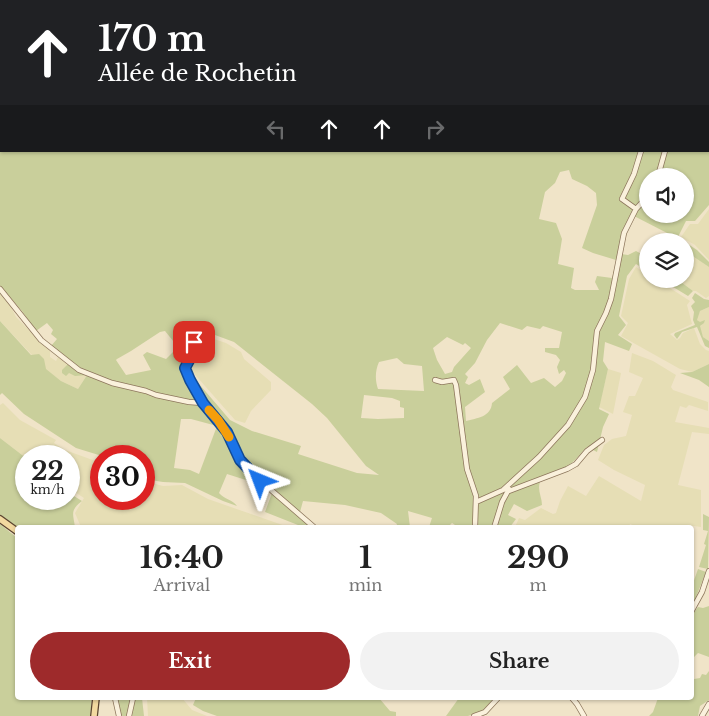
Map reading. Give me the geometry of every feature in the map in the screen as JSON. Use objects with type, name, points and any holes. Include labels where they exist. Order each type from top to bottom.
[{"type":"main road","points":[[0,519],[15,530]]},
{"type":"main road","points":[[94,716],[96,700]]},
{"type":"street","points":[[636,209],[622,199],[634,174],[641,152]]},
{"type":"street","points":[[660,168],[665,152]]},
{"type":"street","points":[[476,502],[503,490],[538,457],[568,425],[585,397],[593,370],[597,331],[611,299],[624,233],[639,206]]},
{"type":"street","points":[[0,289],[42,340],[79,370],[112,383],[156,395],[203,403]]},
{"type":"street","points":[[194,342],[193,352],[186,366],[186,371],[203,403],[227,432],[240,460],[248,470],[312,525]]},
{"type":"street","points":[[436,380],[442,382],[454,380],[460,409],[467,468],[476,502],[475,525]]},
{"type":"street","points":[[509,491],[567,469],[576,464],[587,451],[602,440]]},
{"type":"street","points":[[495,525],[502,502],[513,481]]},
{"type":"street","points":[[694,607],[702,592],[709,571]]},
{"type":"street","points":[[115,700],[119,716]]},
{"type":"street","points":[[130,716],[133,700]]},
{"type":"street","points":[[474,716],[485,712],[496,700]]},
{"type":"street","points":[[573,700],[584,716]]},
{"type":"street","points":[[702,716],[709,704]]},
{"type":"shaded area","points":[[709,209],[709,260],[694,244],[694,233],[684,233],[690,224],[698,224]]},
{"type":"shaded area","points":[[694,257],[709,267],[709,296],[706,298],[689,288],[694,288]]},
{"type":"shaded area","points":[[636,267],[639,269],[639,288],[670,288],[690,301],[687,305],[692,324],[670,334],[677,340],[683,333],[694,328],[700,344],[709,351],[709,364],[692,372],[680,369],[621,336],[628,323],[621,316],[629,279]]},
{"type":"shaded area","points":[[0,293],[10,305],[16,317],[50,351],[50,357],[56,361],[58,357],[69,364],[69,373],[87,375],[78,389],[61,381],[45,369],[0,321]]},
{"type":"shaded area","points":[[709,307],[709,341],[703,337],[699,326],[702,325],[697,320],[697,317],[700,311]]},
{"type":"shaded area","points":[[214,339],[226,343],[241,352],[244,359],[271,382],[271,390],[251,411],[245,423],[235,420],[190,369],[206,344]]},
{"type":"shaded area","points":[[632,353],[653,361],[676,375],[671,387],[673,390],[708,402],[708,411],[689,405],[686,408],[680,406],[675,422],[709,428],[709,434],[692,432],[678,485],[701,490],[701,527],[694,525],[630,524],[516,525],[519,518],[525,520],[541,508],[553,514],[556,513],[568,486],[586,496],[599,476],[641,501],[645,485],[598,460],[604,445],[612,439],[626,436],[632,415],[623,412],[629,396],[635,396],[643,378],[629,372]]},
{"type":"shaded area","points":[[608,369],[621,373],[613,414],[599,407]]},
{"type":"shaded area","points":[[3,403],[20,420],[56,440],[54,443],[57,445],[15,445],[15,450],[0,438],[0,405]]},
{"type":"shaded area","points":[[80,455],[90,459],[90,510],[155,510],[155,484],[163,486],[182,485],[208,499],[282,525],[80,525],[75,513],[77,510],[80,510],[80,505],[84,498],[80,495]]},
{"type":"shaded area","points":[[147,700],[184,700],[192,710],[207,716],[148,716]]},
{"type":"green space","points":[[0,152],[709,152],[709,205],[695,221],[694,168],[639,168],[639,219],[634,216],[621,254],[628,255],[636,251],[639,253],[639,266],[636,264],[627,276],[619,316],[626,325],[618,335],[632,344],[629,351],[605,342],[603,361],[608,369],[599,409],[609,414],[603,427],[597,452],[587,447],[567,467],[544,477],[539,485],[542,505],[527,511],[514,504],[508,515],[516,519],[512,525],[455,525],[452,523],[450,525],[430,525],[432,518],[408,511],[410,525],[397,525],[381,513],[345,505],[303,501],[300,512],[311,525],[298,525],[265,512],[272,493],[252,482],[227,474],[219,493],[237,506],[185,483],[155,481],[155,445],[90,445],[90,452],[80,449],[80,445],[71,445],[24,414],[2,393],[0,395],[0,321],[31,355],[39,354],[44,359],[46,369],[61,381],[78,389],[87,375],[75,376],[69,373],[66,376],[62,373],[62,370],[71,361],[51,346],[57,339],[51,334],[53,330],[47,323],[36,331],[22,311],[0,286]],"holes":[[[569,170],[572,179],[587,186],[596,193],[597,205],[582,248],[616,260],[612,278],[597,276],[595,282],[599,290],[575,290],[571,288],[574,268],[558,264],[562,239],[556,223],[539,219],[545,192],[555,183],[560,172]],[[500,323],[522,330],[527,326],[540,329],[543,326],[562,332],[559,348],[545,348],[545,352],[556,355],[560,360],[557,367],[559,374],[564,370],[566,373],[562,381],[555,387],[544,378],[531,383],[517,365],[503,377],[510,389],[492,403],[491,408],[486,414],[466,421],[465,407],[485,392],[480,379],[469,385],[465,383],[468,377],[465,374],[475,363],[487,340]],[[165,331],[178,347],[166,359],[147,352],[143,355],[151,370],[126,375],[116,360],[160,332]],[[210,335],[234,342],[312,404],[327,418],[366,466],[379,475],[357,473],[298,454],[301,446],[252,431],[230,420],[188,371],[188,367],[198,354],[197,349]],[[447,337],[463,345],[465,343],[471,348],[454,367],[452,372],[445,374],[433,348]],[[397,358],[404,364],[422,366],[424,391],[378,389],[376,376],[379,362]],[[364,395],[392,398],[400,401],[400,407],[404,408],[404,418],[361,418]],[[181,419],[191,419],[217,426],[199,474],[190,470],[174,468]]]},
{"type":"green space","points":[[648,223],[685,223],[680,233],[667,233]]},
{"type":"green space","points":[[694,248],[709,262],[709,267],[694,257]]},
{"type":"green space","points":[[675,288],[689,288],[693,291],[688,296]]},
{"type":"green space","points":[[695,293],[709,300],[709,307],[700,311],[697,320],[700,322],[705,320],[700,326],[703,337],[709,341],[709,348],[705,346],[697,327],[682,332],[677,339],[674,335],[695,325],[693,320],[694,312],[691,306],[695,302],[692,298]]},
{"type":"green space","points":[[709,364],[709,387],[699,380],[680,373],[692,372]]},
{"type":"green space","points":[[0,438],[15,450],[15,510],[74,510],[75,525],[15,526],[0,515]]},
{"type":"green space","points":[[703,514],[709,517],[708,569],[699,567],[708,531],[703,530]]},
{"type":"green space","points":[[0,524],[15,536],[15,700],[92,700],[90,716],[0,716]]},
{"type":"green space","points":[[698,569],[706,572],[694,602],[694,582]]},
{"type":"green space","points":[[709,606],[709,657],[698,653],[694,657],[694,612],[698,607]]},
{"type":"green space","points":[[709,671],[709,700],[700,706],[698,716],[649,716],[653,712],[657,700],[694,700],[694,679],[700,678],[702,674],[706,675]]},
{"type":"green space","points":[[117,700],[131,700],[127,716],[121,716]]},
{"type":"green space","points":[[135,700],[142,700],[144,716],[132,716]]},
{"type":"green space","points":[[195,700],[381,700],[390,711],[396,712],[396,716],[217,716],[193,705]]},
{"type":"green space","points":[[458,700],[492,700],[483,711],[468,716],[446,716]]},
{"type":"slow traffic","points":[[209,410],[229,437]]},
{"type":"route","points":[[194,342],[192,355],[185,368],[190,380],[203,403],[227,432],[240,460],[260,481]]}]
